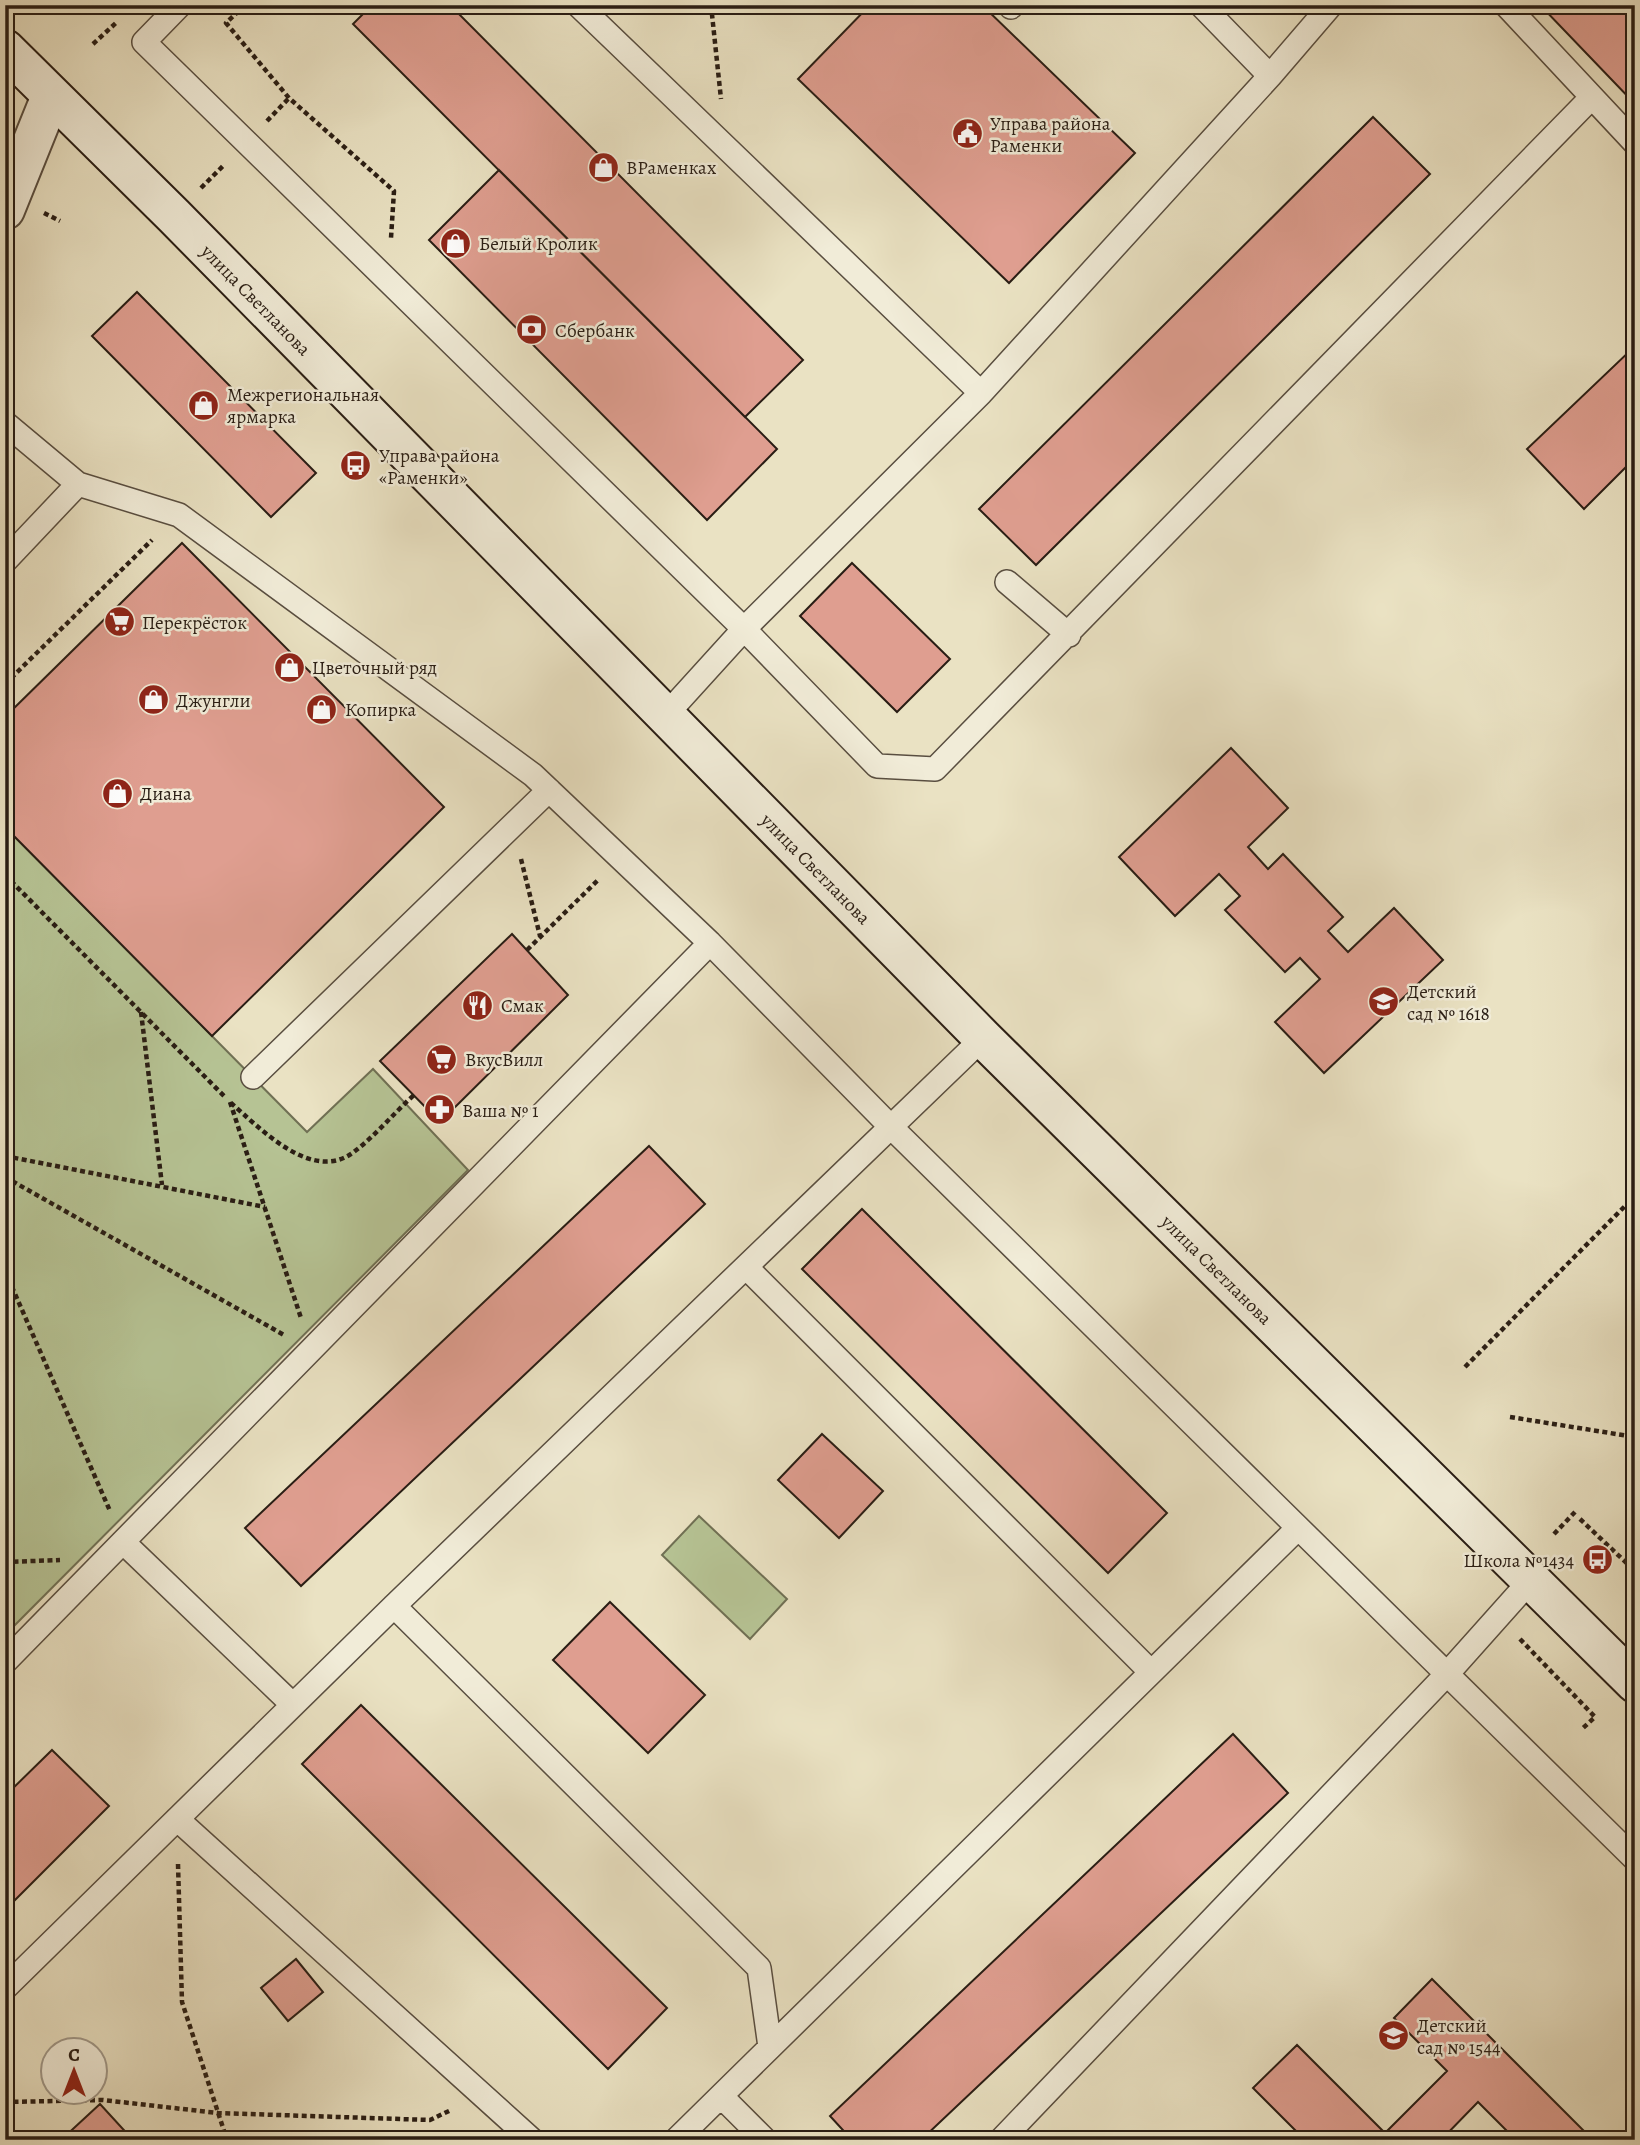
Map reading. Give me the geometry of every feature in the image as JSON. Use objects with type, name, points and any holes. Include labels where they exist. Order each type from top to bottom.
[{"type":"street","name":"улица Светланова","points":[[5,49],[174,216],[983,1038],[1635,1683]]},
{"type":"street","points":[[5,210],[51,96]]},
{"type":"lane","points":[[180,5],[144,42],[744,629],[877,765],[935,769],[1591,99]]},
{"type":"lane","points":[[578,5],[981,393]]},
{"type":"lane","points":[[1201,5],[1270,76]]},
{"type":"lane","points":[[665,716],[744,629],[981,393],[1270,76],[1331,5]]},
{"type":"lane","points":[[1506,5],[1635,143]]},
{"type":"lane","points":[[5,423],[78,484],[178,514],[549,790],[710,943],[891,1127],[1635,1859]]},
{"type":"lane","points":[[5,561],[78,484]]},
{"type":"lane","points":[[1007,582],[1069,635]]},
{"type":"lane","points":[[253,1077],[549,790]]},
{"type":"lane","points":[[5,1662],[710,943]]},
{"type":"lane","points":[[5,1988],[394,1606],[983,1038]]},
{"type":"lane","points":[[746,1267],[1151,1672]]},
{"type":"lane","points":[[676,2140],[1298,1528]]},
{"type":"lane","points":[[124,1543],[293,1705]]},
{"type":"lane","points":[[1002,2140],[1447,1674],[1531,1580]]},
{"type":"lane","points":[[394,1606],[759,1968],[770,2047]]},
{"type":"lane","points":[[177,1819],[533,2140]]},
{"type":"lane","points":[[721,2096],[765,2140]]},
{"type":"path","points":[[244,5],[226,23],[289,99],[394,191],[391,245]]},
{"type":"path","points":[[712,5],[725,145]]},
{"type":"path","points":[[174,216],[289,99]]},
{"type":"path","points":[[5,684],[178,514]]},
{"type":"path","points":[[513,825],[540,937]]},
{"type":"path","points":[[527,950],[620,858]]},
{"type":"path","points":[[5,875],[230,1102],[282,1147],[303,1158],[321,1160],[353,1153],[414,1095]]},
{"type":"path","points":[[141,1012],[162,1185]]},
{"type":"path","points":[[230,1102],[253,1077]]},
{"type":"path","points":[[230,1102],[312,1351]]},
{"type":"path","points":[[5,1156],[265,1207]]},
{"type":"path","points":[[5,1177],[312,1351]]},
{"type":"path","points":[[1465,1367],[1635,1196]]},
{"type":"path","points":[[5,1271],[124,1543]]},
{"type":"path","points":[[1510,1417],[1633,1436]]},
{"type":"path","points":[[1554,1534],[1575,1512]]},
{"type":"path","points":[[1580,1519],[1635,1571]]},
{"type":"path","points":[[1527,1632],[1519,1640],[1595,1717],[1581,1729]]},
{"type":"path","points":[[177,1819],[182,2002],[227,2140]]},
{"type":"path","points":[[5,2102],[103,2100],[218,2113],[430,2120],[484,2096]]},
{"type":"green space","points":[[13,835],[307,1132],[373,1069],[468,1170],[5,1635],[5,847]]},
{"type":"green space","points":[[699,1516],[787,1599],[750,1639],[662,1555]]},
{"type":"building","points":[[372,5],[450,5],[803,360],[745,417],[353,24]]},
{"type":"building","points":[[870,5],[982,5],[1135,153],[1009,283],[798,79]]},
{"type":"building","points":[[1540,5],[1635,5],[1635,104]]},
{"type":"building","points":[[1373,117],[1430,174],[1036,565],[979,509]]},
{"type":"building","points":[[499,170],[777,449],[707,520],[429,240]]},
{"type":"building","name":"Межрегиональная ярмарка","points":[[137,292],[316,473],[271,517],[92,336]]},
{"type":"building","points":[[1635,346],[1635,474],[1627,466],[1584,509],[1527,449]]},
{"type":"building","points":[[182,543],[444,807],[212,1036],[5,827],[5,717]]},
{"type":"building","points":[[852,563],[950,659],[897,712],[800,616]]},
{"type":"building","points":[[1231,748],[1288,808],[1248,847],[1268,869],[1283,854],[1343,917],[1328,931],[1348,952],[1394,908],[1443,960],[1324,1073],[1275,1022],[1320,979],[1300,958],[1285,972],[1225,910],[1240,896],[1219,874],[1175,916],[1119,857]]},
{"type":"building","points":[[512,934],[568,995],[440,1122],[380,1061]]},
{"type":"building","points":[[649,1146],[705,1204],[301,1586],[245,1528]]},
{"type":"building","points":[[862,1209],[1167,1513],[1108,1573],[802,1269]]},
{"type":"building","points":[[822,1434],[883,1491],[839,1538],[778,1480]]},
{"type":"building","points":[[610,1602],[705,1695],[648,1753],[553,1660]]},
{"type":"building","points":[[361,1705],[667,2008],[608,2069],[302,1764]]},
{"type":"building","points":[[1233,1734],[1288,1793],[921,2140],[852,2140],[830,2116]]},
{"type":"building","points":[[52,1750],[109,1806],[5,1910],[5,1796]]},
{"type":"building","points":[[296,1959],[323,1992],[288,2021],[261,1988]]},
{"type":"building","points":[[1432,1979],[1593,2140],[1516,2140],[1478,2102],[1441,2140],[1305,2140],[1253,2088],[1297,2045],[1385,2133],[1447,2071],[1394,2018]]},
{"type":"building","points":[[98,2106],[102,2106],[133,2140],[61,2140]]},
{"type":"place","name":"Управа района Раменки","points":[[967,134]]},
{"type":"place","name":"ВРаменках","points":[[603,167]]},
{"type":"place","name":"Белый Кролик","points":[[456,243]]},
{"type":"place","name":"Сбербанк","points":[[532,330]]},
{"type":"place","name":"Межрегиональная ярмарка","points":[[204,405]]},
{"type":"place","name":"Управа района «Раменки»","points":[[356,466]]},
{"type":"place","name":"Перекрёсток","points":[[119,622]]},
{"type":"place","name":"Цветочный ряд","points":[[289,667]]},
{"type":"place","name":"Джунгли","points":[[153,700]]},
{"type":"place","name":"Копирка","points":[[322,709]]},
{"type":"place","name":"Диана","points":[[117,793]]},
{"type":"place","name":"Детский сад № 1618","points":[[1384,1002]]},
{"type":"place","name":"Смак","points":[[478,1005]]},
{"type":"place","name":"ВкусВилл","points":[[442,1059]]},
{"type":"place","name":"Ваша № 1","points":[[439,1110]]},
{"type":"place","name":"Школа №1434","points":[[1597,1560]]},
{"type":"place","name":"Детский сад № 1544","points":[[1394,2036]]}]
